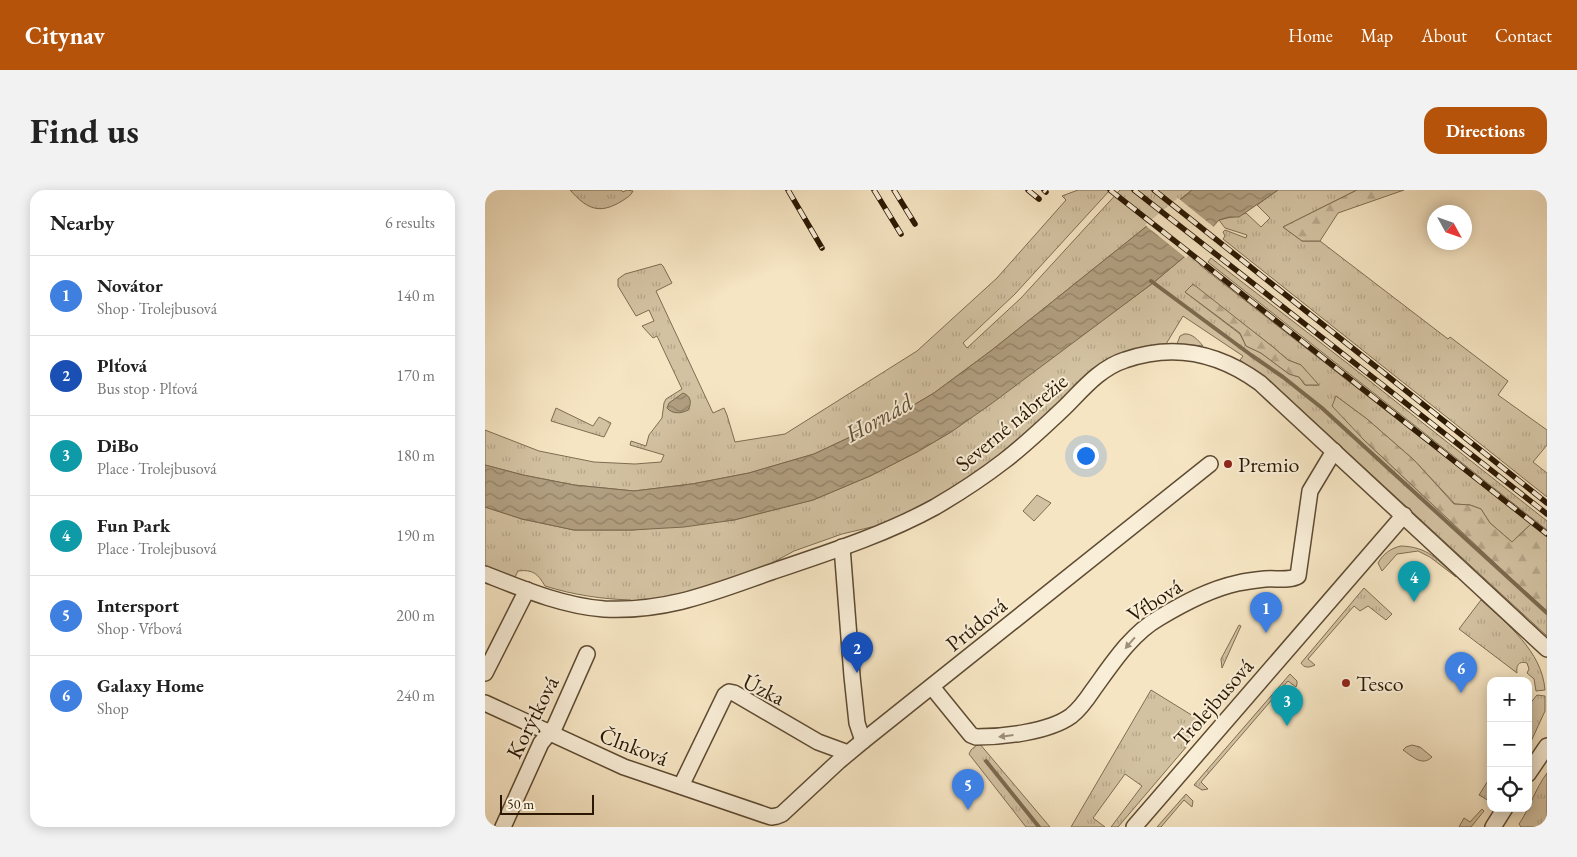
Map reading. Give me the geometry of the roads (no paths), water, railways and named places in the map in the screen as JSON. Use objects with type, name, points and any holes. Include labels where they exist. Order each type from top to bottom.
[{"type":"street","name":"Severné nábrežie","points":[[485,574],[527,590],[577,605],[603,608],[631,609],[654,607],[697,598],[842,548],[935,507],[967,488],[1008,458],[1103,371],[1125,360],[1139,356],[1185,352],[1219,359],[1233,365],[1260,383],[1547,649]]},
{"type":"street","name":"Vŕbová","points":[[932,686],[971,735],[976,737],[1014,735],[1067,719],[1078,710],[1127,646],[1148,625],[1181,605],[1215,589],[1263,579],[1294,578],[1298,576],[1309,495],[1333,451]]},
{"type":"street","name":"Prúdová","points":[[771,817],[782,814],[863,740],[1210,464]]},
{"type":"street","name":"Trolejbusová","points":[[1134,827],[1404,515]]},
{"type":"street","points":[[842,548],[854,695],[858,727],[863,740]]},
{"type":"street","points":[[485,673],[527,590]]},
{"type":"street","points":[[1535,637],[1547,662]]},
{"type":"street","name":"Korýtková","points":[[503,827],[541,742],[555,726],[587,654]]},
{"type":"street","name":"Úzka","points":[[681,786],[725,695],[729,692],[734,693],[818,742],[848,753]]},
{"type":"street","name":"Člnková","points":[[485,703],[549,734],[625,767],[771,817]]},
{"type":"street","points":[[1532,769],[1545,752],[1547,738]]},
{"type":"street","points":[[1493,827],[1502,812]]},
{"type":"water","points":[[1192,190],[1278,190],[1239,217],[1219,220],[1190,252],[1153,283],[991,404],[951,432],[870,476],[813,500],[734,520],[684,527],[632,530],[574,530],[522,519],[485,507],[485,465],[574,485],[634,491],[692,484],[749,473],[814,454],[895,416],[934,393],[992,350]]},
{"type":"water","points":[[683,393],[690,400],[688,410],[677,413],[669,410],[667,408],[669,403]]},
{"type":"waterway","points":[[1151,281],[1283,377],[1322,408],[1547,613]]},
{"type":"waterway","points":[[986,761],[1039,827]]},
{"type":"railway","points":[[788,190],[822,248]]},
{"type":"railway","points":[[874,190],[901,234]]},
{"type":"railway","points":[[894,190],[915,224]]},
{"type":"railway","points":[[1028,190],[1039,199]]},
{"type":"railway","points":[[1110,190],[1547,534]]},
{"type":"railway","points":[[1134,190],[1547,514]]},
{"type":"railway","points":[[1154,190],[1547,503]]},
{"type":"place","name":"Premio","points":[[1228,464]]},
{"type":"place","name":"Fun Park","points":[[1414,602]]},
{"type":"place","name":"Novátor","points":[[1266,633]]},
{"type":"place","name":"Plťová","points":[[857,673]]},
{"type":"place","name":"Tesco","points":[[1346,683]]},
{"type":"place","name":"Galaxy Home","points":[[1461,693]]},
{"type":"place","name":"DiBo","points":[[1287,726]]},
{"type":"place","name":"Intersport","points":[[968,810]]},
{"type":"water label","name":"Hornád","points":[[879,418]]}]
